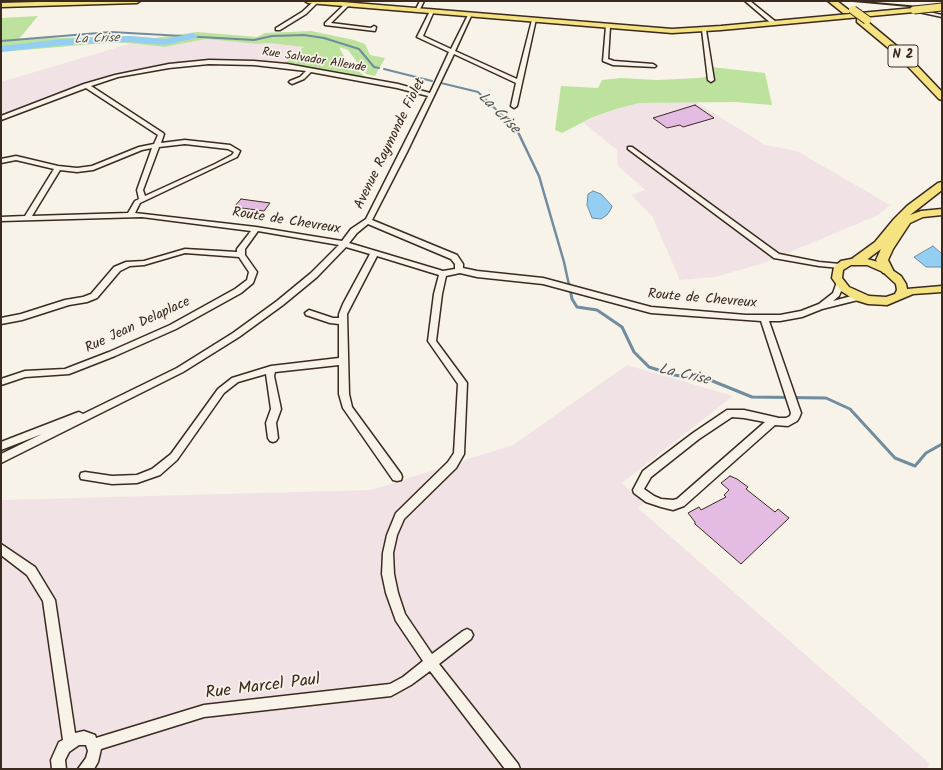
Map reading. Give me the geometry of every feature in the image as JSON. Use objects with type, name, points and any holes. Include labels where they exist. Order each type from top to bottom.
[{"type":"highway","name":"N 2","points":[[832,1],[850,10]]},
{"type":"highway","name":"N 2","points":[[840,1],[863,20],[900,46],[942,86]]},
{"type":"highway","name":"N 2","points":[[863,20],[901,54],[942,96]]},
{"type":"highway","points":[[858,262],[879,245],[906,213],[942,185]]},
{"type":"highway","points":[[887,270],[882,260],[887,249],[906,221],[921,214],[942,212]]},
{"type":"main road","points":[[1,5],[137,1]]},
{"type":"main road","points":[[308,1],[658,30],[704,30],[914,10],[928,11],[942,7]]},
{"type":"main road","points":[[900,295],[902,290],[901,284],[897,278],[878,265],[858,262],[845,264],[838,270],[840,284],[851,293],[868,300],[883,302],[895,299],[900,295],[912,291],[942,289]]},
{"type":"main road","points":[[897,278],[927,287],[942,289]]},
{"type":"street","points":[[417,10],[422,1]]},
{"type":"street","points":[[747,1],[774,23]]},
{"type":"street","points":[[278,29],[304,13],[317,2]]},
{"type":"street","points":[[348,4],[327,24],[373,30],[374,27]]},
{"type":"street","points":[[432,11],[420,37],[520,82]]},
{"type":"street","points":[[928,11],[942,12]]},
{"type":"street","points":[[928,11],[942,16]]},
{"type":"street","name":"Avenue Raymonde Fiolet","points":[[1,459],[87,418],[180,370],[236,335],[280,303],[314,275],[344,244],[354,231],[368,221],[404,152],[470,14]]},
{"type":"street","points":[[514,106],[534,20]]},
{"type":"street","points":[[608,27],[605,60],[613,63],[653,66]]},
{"type":"street","points":[[704,30],[711,80]]},
{"type":"street","name":"Rue Salvador Allende","points":[[1,118],[86,85],[144,70],[209,62],[254,63],[310,70],[432,92]]},
{"type":"street","points":[[292,82],[302,78],[310,70]]},
{"type":"street","points":[[86,85],[161,134],[140,190],[142,200]]},
{"type":"street","points":[[1,161],[16,158],[58,168],[77,170],[93,168],[132,151],[185,142],[230,147],[237,151],[235,156],[137,202],[131,215]]},
{"type":"street","points":[[630,148],[778,256],[819,264],[838,270]]},
{"type":"street","points":[[28,218],[58,168]]},
{"type":"street","name":"Route de Chevreux","points":[[1,219],[131,215],[154,216],[256,229],[344,244],[443,274]]},
{"type":"street","points":[[368,221],[454,257],[459,264],[459,270],[452,273],[443,274],[438,294],[432,341],[463,383],[459,454],[452,465],[400,516],[392,535],[388,553],[388,574],[392,593],[400,617],[431,663],[513,769]]},
{"type":"street","points":[[1,321],[22,317],[68,302],[84,300],[94,296],[117,269],[129,264],[144,263],[185,251],[241,255],[241,249],[256,229]]},
{"type":"street","points":[[374,254],[347,304],[342,321],[344,394],[348,408],[397,477]]},
{"type":"street","name":"Rue Jean Delaplace","points":[[1,382],[25,374],[66,372],[112,354],[173,327],[238,291],[250,281],[253,272],[241,255]]},
{"type":"street","name":"Route de Chevreux","points":[[459,270],[477,274],[522,277],[560,285],[651,310],[764,318],[790,317],[859,297]]},
{"type":"street","name":"Route de Chevreux","points":[[820,308],[836,294],[840,284]]},
{"type":"street","points":[[309,313],[332,321],[342,321]]},
{"type":"street","points":[[764,318],[793,403],[796,413],[794,418],[788,422],[773,421],[744,414],[730,413],[647,474],[638,490],[650,499],[661,503],[673,505],[680,503],[773,421]]},
{"type":"street","points":[[85,476],[112,480],[138,479],[156,472],[174,457],[221,391],[235,380],[271,369],[344,361]]},
{"type":"street","points":[[271,369],[270,376],[276,409],[271,423],[273,438]]},
{"type":"street","name":"Avenue Raymonde Fiolet","points":[[1,446],[118,401]]},
{"type":"street","points":[[1,549],[31,572],[49,600],[67,731],[70,742]]},
{"type":"street","name":"Rue Marcel Paul","points":[[94,745],[204,711],[391,690],[407,681],[466,634]]},
{"type":"street","points":[[57,768],[60,754],[70,742],[84,738],[90,740],[94,745],[94,756],[85,769]]},
{"type":"shaded area","points":[[206,39],[305,47],[284,64],[173,64],[118,74],[87,83],[1,116],[1,82],[129,44],[165,47]]},
{"type":"shaded area","points":[[696,102],[765,145],[797,151],[890,205],[878,215],[764,263],[715,277],[680,280],[652,216],[631,195],[645,190],[618,166],[617,150],[583,122],[616,109],[639,103]]},
{"type":"shaded area","points":[[627,365],[733,396],[622,483],[644,503],[638,508],[929,763],[927,769],[1,769],[1,501],[371,490],[513,445]]},
{"type":"green space","points":[[38,16],[19,39],[128,36],[155,38],[197,32],[257,37],[265,33],[311,31],[354,40],[365,44],[370,55],[385,58],[375,76],[366,74],[348,50],[339,47],[347,62],[367,78],[284,64],[304,47],[268,43],[257,44],[206,39],[165,47],[117,42],[1,52],[1,18]]},
{"type":"green space","points":[[711,67],[765,73],[772,105],[735,102],[639,103],[591,118],[562,133],[555,130],[561,86],[598,88],[602,80],[621,78],[657,80],[699,78],[712,76]]},
{"type":"water","points":[[593,191],[601,194],[612,206],[607,215],[601,219],[592,218],[587,205],[588,194]]},
{"type":"water","points":[[933,246],[942,254],[942,267],[926,267],[914,257]]},
{"type":"building","points":[[695,105],[714,118],[683,127],[680,125],[667,128],[653,118]]},
{"type":"building","points":[[241,199],[270,203],[264,211],[234,207]]},
{"type":"building","points":[[730,476],[748,487],[746,489],[775,512],[778,509],[789,518],[741,564],[695,524],[688,513],[699,507],[701,510],[726,497],[724,495],[729,490],[721,483]]},
{"type":"waterway","name":"La Crise","points":[[1,41],[111,32],[254,40],[272,36],[304,35],[324,38],[359,49],[374,67],[379,68]]},
{"type":"waterway","name":"La Crise","points":[[1,49],[63,42],[130,39],[165,42],[193,36]]},
{"type":"waterway","name":"La Crise","points":[[384,69],[432,81]]},
{"type":"waterway","name":"La Crise","points":[[441,83],[478,92],[511,124]]},
{"type":"waterway","name":"La Crise","points":[[511,124],[517,130],[539,176],[564,262],[569,285]]},
{"type":"waterway","name":"La Crise","points":[[569,284],[572,299],[577,307],[597,310],[622,327],[634,352],[649,367],[674,375],[710,380],[752,397],[826,398],[850,409],[895,458],[915,466],[926,453],[942,444]]},
{"type":"railway","points":[[853,1],[942,9]]}]
